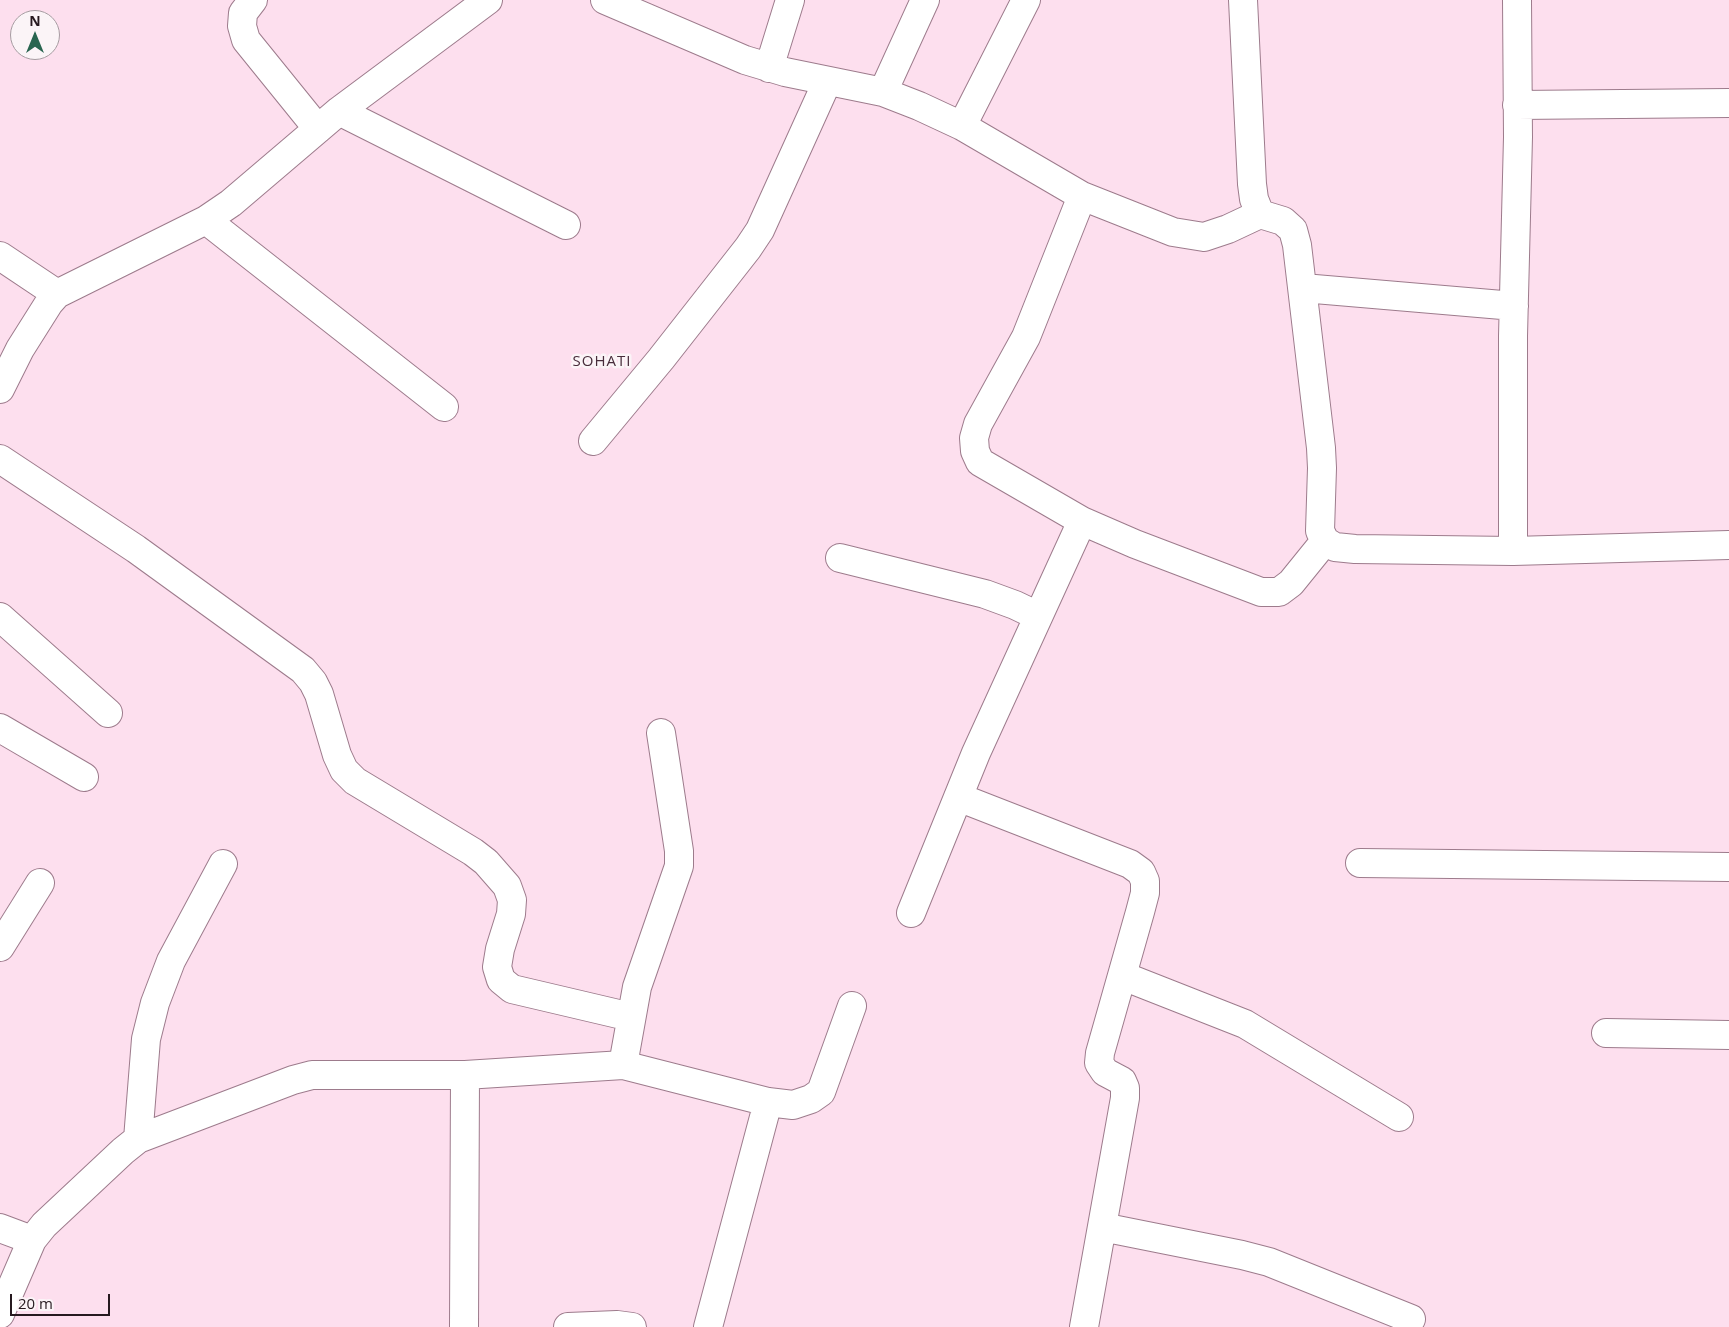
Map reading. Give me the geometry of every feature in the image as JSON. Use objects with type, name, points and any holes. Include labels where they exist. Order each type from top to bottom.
[{"type":"street","points":[[253,0],[242,13],[242,26],[246,40],[318,129]]},
{"type":"street","points":[[0,390],[20,349],[49,303],[57,294],[206,220],[231,203],[339,111],[488,0]]},
{"type":"street","points":[[605,0],[745,60],[769,68],[827,82],[883,92],[919,106],[962,126],[1082,196],[1173,232],[1204,236],[1228,229],[1260,214],[1283,221],[1293,230],[1297,245],[1321,448],[1320,531],[1325,541],[1335,547],[1354,549],[1513,550],[1729,545]]},
{"type":"street","points":[[769,68],[790,0]]},
{"type":"street","points":[[883,92],[925,0]]},
{"type":"street","points":[[962,126],[1026,0]]},
{"type":"street","points":[[1243,0],[1252,184],[1254,199],[1260,214]]},
{"type":"street","points":[[1513,550],[1514,306],[1518,137],[1517,0]]},
{"type":"street","points":[[593,441],[661,359],[760,230],[827,82]]},
{"type":"street","points":[[1517,105],[1729,103]]},
{"type":"street","points":[[339,111],[566,225]]},
{"type":"street","points":[[1082,196],[1026,337],[978,424],[974,438],[974,451],[980,462],[1082,521],[1135,544],[1261,592],[1279,592],[1291,583],[1325,541]]},
{"type":"street","points":[[206,220],[444,407]]},
{"type":"street","points":[[0,256],[57,294]]},
{"type":"street","points":[[1302,288],[1514,306]]},
{"type":"street","points":[[0,459],[136,549],[303,670],[313,682],[319,694],[337,755],[344,770],[355,781],[473,852],[486,862],[507,886],[512,900],[511,914],[500,948],[497,967],[501,980],[512,989],[631,1017]]},
{"type":"street","points":[[911,914],[976,753],[1082,521]]},
{"type":"street","points":[[840,558],[985,594],[1038,616]]},
{"type":"street","points":[[0,617],[108,713]]},
{"type":"street","points":[[0,728],[84,776]]},
{"type":"street","points":[[624,1065],[637,987],[679,866],[679,851],[661,732]]},
{"type":"street","points":[[958,796],[1130,864],[1141,872],[1145,881],[1145,893],[1099,1063],[1105,1072],[1122,1081],[1125,1088],[1124,1107],[1084,1327]]},
{"type":"street","points":[[1360,863],[1729,867]]},
{"type":"street","points":[[138,1139],[146,1039],[155,1002],[171,961],[223,864]]},
{"type":"street","points":[[0,947],[40,883]]},
{"type":"street","points":[[1123,976],[1245,1024],[1399,1117]]},
{"type":"street","points":[[0,1314],[32,1240],[44,1225],[138,1139],[294,1080],[312,1076],[465,1076],[624,1065],[768,1102],[793,1105],[811,1099],[821,1092],[852,1006]]},
{"type":"street","points":[[1606,1033],[1729,1035]]},
{"type":"street","points":[[464,1327],[465,1076]]},
{"type":"street","points":[[708,1327],[768,1102]]},
{"type":"street","points":[[1102,1227],[1269,1262],[1411,1319]]},
{"type":"street","points":[[0,1228],[32,1240]]},
{"type":"street","points":[[568,1327],[617,1325],[632,1327]]},
{"type":"district","name":"SOHATI","points":[[602,362]]}]
